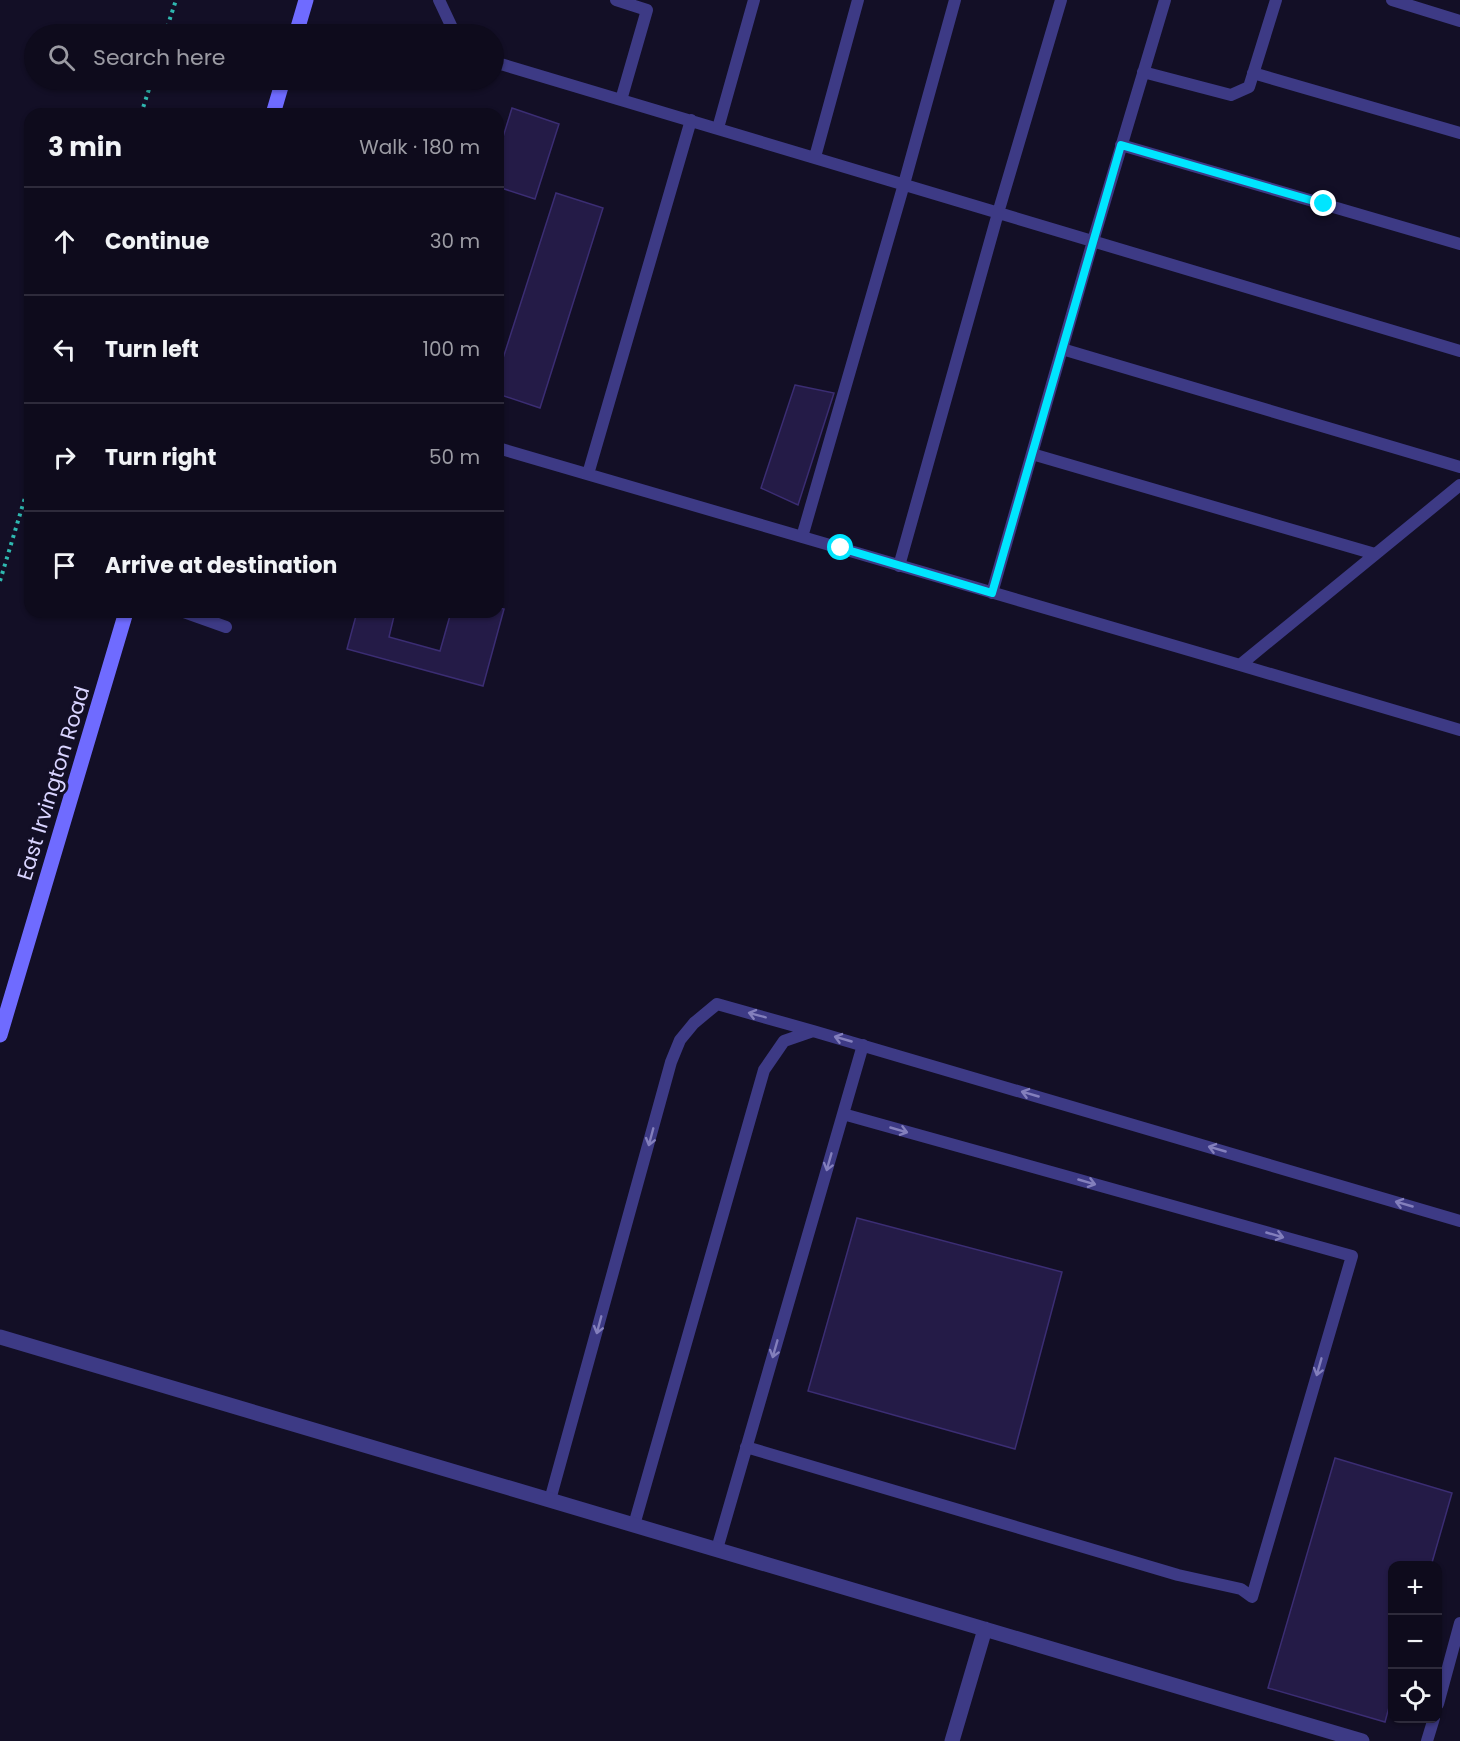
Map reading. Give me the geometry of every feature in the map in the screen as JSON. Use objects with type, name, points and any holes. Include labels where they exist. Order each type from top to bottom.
[{"type":"street","points":[[299,24],[306,0]]},
{"type":"street","points":[[275,108],[280,90]]},
{"type":"street","name":"East Irvington Road","points":[[0,1035],[124,618]]},
{"type":"street","points":[[0,1337],[1362,1741]]},
{"type":"street","points":[[952,1741],[985,1629]]},
{"type":"lane","points":[[439,0],[450,24]]},
{"type":"lane","points":[[616,0],[648,5],[621,100]]},
{"type":"lane","points":[[718,128],[754,0]]},
{"type":"lane","points":[[814,157],[858,0]]},
{"type":"lane","points":[[802,537],[955,0]]},
{"type":"lane","points":[[899,566],[998,213],[1061,0]]},
{"type":"lane","points":[[992,593],[1165,0]]},
{"type":"lane","points":[[1143,72],[1231,95],[1249,87],[1276,0]]},
{"type":"lane","points":[[1392,0],[1460,21]]},
{"type":"lane","points":[[504,65],[1460,351]]},
{"type":"lane","points":[[1253,73],[1460,134]]},
{"type":"lane","points":[[588,474],[691,120]]},
{"type":"lane","points":[[1121,145],[1460,244]]},
{"type":"lane","points":[[1062,350],[1460,467]]},
{"type":"lane","points":[[504,450],[1460,730]]},
{"type":"lane","points":[[1032,454],[1375,554]]},
{"type":"lane","points":[[1240,665],[1460,485]]},
{"type":"lane","points":[[201,618],[226,627]]},
{"type":"lane","points":[[550,1500],[668,1074],[680,1040],[694,1023],[717,1004],[1460,1221]]},
{"type":"lane","points":[[634,1525],[764,1070],[784,1041],[813,1031]]},
{"type":"lane","points":[[717,1549],[863,1046]]},
{"type":"lane","points":[[747,1447],[1168,1572],[1241,1589],[1252,1597],[1352,1256],[843,1114]]},
{"type":"lane","points":[[1442,1686],[1460,1623]]},
{"type":"lane","points":[[1427,1741],[1433,1723]]},
{"type":"path","points":[[168,24],[176,0]]},
{"type":"path","points":[[143,108],[149,90]]},
{"type":"path","points":[[0,580],[24,502]]},
{"type":"building","points":[[512,108],[559,124],[535,199],[504,189],[504,134]]},
{"type":"building","points":[[556,193],[603,208],[540,408],[504,396],[504,355]]},
{"type":"building","points":[[795,385],[834,393],[798,505],[761,488]]},
{"type":"building","points":[[355,618],[394,618],[389,637],[440,651],[449,618],[502,618],[483,686],[347,649]]},
{"type":"building","points":[[857,1218],[1062,1272],[1015,1449],[808,1391]]},
{"type":"building","points":[[1335,1458],[1452,1493],[1432,1561],[1388,1561],[1388,1711],[1385,1722],[1268,1688]]},
{"type":"route","points":[[841,548],[992,593],[1121,145],[1324,204]]}]
